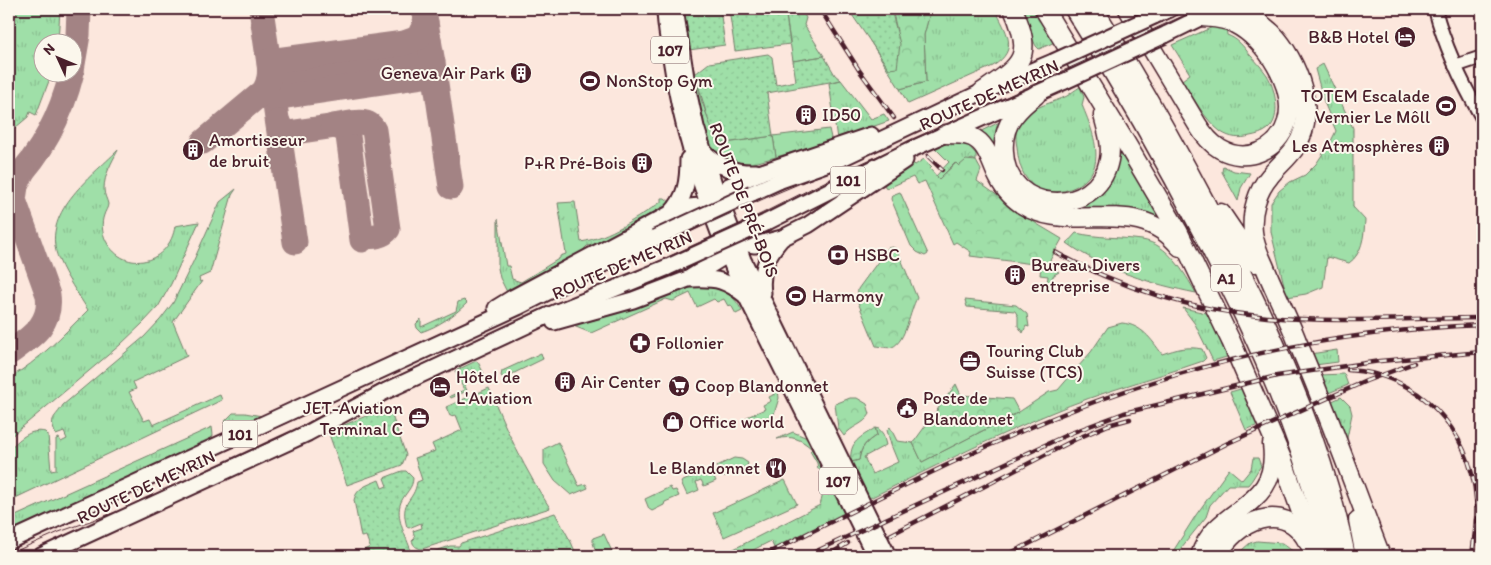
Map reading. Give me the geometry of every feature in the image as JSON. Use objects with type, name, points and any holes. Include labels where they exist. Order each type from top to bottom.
[{"type":"highway","points":[[982,92],[1013,70],[1022,55],[1023,36],[1012,9]]},
{"type":"highway","points":[[1044,9],[1178,231],[1192,264],[1231,341],[1270,434],[1284,461],[1318,555]]},
{"type":"highway","name":"A1","points":[[1074,9],[1149,133],[1238,302],[1277,390],[1311,484],[1318,555]]},
{"type":"highway","name":"A1","points":[[1094,9],[1173,144],[1248,287],[1292,384],[1310,432],[1326,479],[1346,556]]},
{"type":"highway","points":[[1128,9],[1196,124],[1208,140],[1220,149],[1233,154],[1249,155],[1263,151],[1278,139],[1286,124],[1288,100],[1282,77],[1271,58],[1246,31],[1225,19],[1202,17]]},
{"type":"highway","points":[[1243,9],[1271,33],[1286,53],[1297,74],[1303,95],[1305,116],[1303,133],[1298,143],[1263,185],[1258,195],[1253,215],[1255,242],[1275,293],[1313,378],[1381,556]]},
{"type":"highway","points":[[1263,9],[1271,33]]},
{"type":"highway","points":[[1036,95],[1010,121],[1004,142],[1005,162],[1012,179],[1025,192],[1037,199],[1056,203],[1074,200],[1087,193],[1100,180],[1108,165],[1110,153],[1109,138],[1096,96]]},
{"type":"highway","points":[[939,137],[969,136],[978,141],[986,150],[1008,192],[1030,209],[1052,215],[1123,218],[1145,221],[1168,233],[1192,264]]},
{"type":"highway","points":[[1173,144],[1275,293]]},
{"type":"highway","points":[[1200,556],[1206,540],[1217,527],[1253,501],[1266,486],[1273,468],[1274,457],[1270,434]]},
{"type":"highway","points":[[1337,440],[1365,556]]},
{"type":"highway","points":[[1218,556],[1228,539],[1240,528],[1254,522],[1272,518],[1287,520],[1294,524],[1318,555]]},
{"type":"main road","name":"ROUTE DE PRÉ-BOIS","points":[[665,9],[674,75],[689,145],[722,224],[764,302],[888,556]]},
{"type":"main road","name":"ROUTE DE PRÉ-BOIS","points":[[675,9],[688,90],[703,151],[722,224],[746,296],[874,556]]},
{"type":"main road","name":"ROUTE DE MEYRIN","points":[[9,541],[472,328],[655,238],[752,193],[781,180],[840,159],[982,92],[1054,62],[1170,9]]},
{"type":"main road","name":"ROUTE DE MEYRIN","points":[[41,556],[286,444],[386,391],[547,316],[668,267],[765,223],[852,178],[1004,107],[1036,95],[1218,9]]},
{"type":"main road","points":[[500,338],[624,302],[688,279],[717,262],[729,186],[762,172],[893,128],[916,123]]},
{"type":"main road","points":[[472,328],[514,297],[671,213],[686,207],[722,224],[755,245],[782,238],[808,225],[939,137]]},
{"type":"main road","points":[[671,213],[680,202],[688,181],[689,145]]},
{"type":"main road","points":[[703,151],[716,163],[730,170],[744,173],[762,172]]},
{"type":"main road","points":[[764,302],[762,287],[764,266],[769,255],[782,238]]},
{"type":"main road","points":[[688,279],[715,278],[733,286],[746,296]]},
{"type":"street","points":[[1435,9],[1455,66],[1482,118]]},
{"type":"street","points":[[1455,66],[1482,57]]},
{"type":"green space","points":[[9,9],[60,9],[59,32],[32,32],[32,82],[49,82],[36,115],[30,112],[28,117],[9,133]]},
{"type":"green space","points":[[684,9],[720,9],[725,45],[689,50]]},
{"type":"green space","points":[[729,9],[785,9],[790,44],[735,51]]},
{"type":"green space","points":[[785,9],[801,9],[806,18],[804,25],[824,56],[793,61]]},
{"type":"green space","points":[[848,9],[891,9],[900,44],[897,68],[889,69]]},
{"type":"green space","points":[[892,9],[931,9],[924,35],[926,82],[900,89],[870,41],[897,31]]},
{"type":"green space","points":[[931,9],[995,9],[1006,33],[1008,47],[1001,60],[993,66],[908,104],[900,89],[926,82],[924,35]]},
{"type":"green space","points":[[1018,9],[1035,9],[1055,42],[1039,49]]},
{"type":"green space","points":[[1215,26],[1226,26],[1227,35],[1243,46],[1270,81],[1275,95],[1275,118],[1268,129],[1262,133],[1239,138],[1228,136],[1221,132],[1204,114],[1182,80],[1190,74],[1172,45]]},
{"type":"green space","points":[[689,50],[702,102],[718,144],[773,136],[776,157],[747,165],[730,164],[715,153],[708,141],[704,128]]},
{"type":"green space","points":[[768,54],[772,57],[776,85],[796,81],[793,61],[824,56],[835,75],[841,80],[767,93],[773,136],[718,144],[708,119],[695,74],[709,63]]},
{"type":"green space","points":[[1323,64],[1353,128],[1353,207],[1365,220],[1364,233],[1360,250],[1349,263],[1327,257],[1323,287],[1306,294],[1287,297],[1271,232],[1271,203],[1279,191],[1290,182],[1305,175],[1316,164],[1336,131],[1324,102],[1315,69]]},
{"type":"green space","points":[[841,80],[871,119],[884,114],[889,121],[837,139],[829,83]]},
{"type":"green space","points":[[1080,87],[1084,97],[1082,105],[1096,149],[1095,164],[1091,173],[1075,187],[1065,191],[1044,191],[1034,186],[1023,172],[1016,143],[1017,128],[1020,121],[1032,110],[1067,96]]},
{"type":"green space","points":[[1008,118],[1001,138],[1001,159],[1009,182],[1023,197],[1042,205],[1062,206],[1081,201],[1098,188],[1109,168],[1113,142],[1117,141],[1167,225],[1165,227],[1134,213],[1108,211],[1069,212],[1043,209],[1020,197],[1005,180],[984,142],[975,134]]},
{"type":"green space","points":[[829,129],[831,138],[829,142],[776,157],[773,136]]},
{"type":"green space","points":[[953,142],[966,143],[976,154],[976,161],[972,159],[959,166],[955,163],[939,179],[936,176],[949,162],[935,148]]},
{"type":"green space","points":[[118,150],[105,179],[104,191],[108,207],[102,225],[106,241],[114,252],[124,259],[146,260],[156,256],[165,249],[171,239],[175,226],[199,222],[171,284],[158,307],[120,345],[9,438],[9,378],[41,356],[88,310],[59,260],[55,243],[56,227],[61,212],[70,198]]},
{"type":"green space","points":[[924,159],[932,167],[930,169],[939,179],[956,163],[959,166],[966,160],[976,161],[981,170],[977,181],[1037,224],[1062,239],[1049,262],[1053,269],[1059,272],[1054,275],[1047,286],[1048,276],[1040,275],[1041,265],[970,256],[971,252],[956,242],[953,244],[925,181],[917,184],[913,177],[886,189],[883,181],[912,162],[915,165]]},
{"type":"green space","points":[[1223,166],[1234,171],[1250,173],[1241,188],[1238,201],[1222,172]]},
{"type":"green space","points":[[236,189],[232,195],[210,273],[199,278],[200,282],[202,281],[173,322],[187,356],[133,382],[136,389],[129,392],[144,421],[150,419],[153,425],[220,395],[222,400],[9,501],[9,449],[30,433],[45,432],[48,435],[51,471],[56,470],[56,439],[59,438],[61,442],[67,439],[64,432],[56,435],[53,425],[55,416],[63,405],[144,337],[160,320],[173,303],[220,202]]},
{"type":"green space","points":[[900,192],[928,254],[925,256],[911,246],[891,199],[892,195]]},
{"type":"green space","points":[[661,198],[665,198],[671,203],[664,210],[662,207],[599,244],[587,246],[579,254],[507,292],[500,278],[498,268],[498,219],[506,266],[509,266],[512,279],[521,282],[566,254],[558,203],[575,202],[581,242],[592,240],[623,226],[661,202]]},
{"type":"green space","points":[[1076,233],[1142,240],[1160,247],[1174,260],[1196,293],[1129,275],[1081,253],[1067,243]]},
{"type":"green space","points":[[888,248],[897,249],[917,298],[901,339],[897,344],[889,348],[876,346],[857,300],[858,289]]},
{"type":"green space","points":[[711,284],[730,294],[742,311],[736,314],[731,305],[728,306],[724,299],[717,302],[714,299],[697,307],[690,293],[673,301],[666,299],[591,333],[571,325],[700,285]]},
{"type":"green space","points":[[464,300],[467,303],[439,324],[421,332],[417,328],[416,324],[421,319],[421,327],[456,311],[458,302]]},
{"type":"green space","points":[[965,300],[1016,305],[1027,314],[1029,327],[1026,326],[1023,333],[1018,326],[1018,316],[1015,311],[967,307]]},
{"type":"green space","points":[[1183,308],[1211,314],[1230,356],[1213,361],[1195,324]]},
{"type":"green space","points":[[1122,323],[1141,330],[1150,338],[1162,354],[1182,348],[1197,348],[1202,349],[1206,358],[1203,361],[1070,405],[982,444],[868,499],[850,465],[851,462],[859,460],[865,445],[877,435],[875,428],[879,429],[883,434],[886,445],[864,457],[872,474],[898,462],[887,430],[890,427],[897,441],[913,443],[922,462],[1019,412],[1049,392],[1058,390],[1091,352],[1108,327]]},
{"type":"green space","points":[[1337,350],[1338,362],[1315,365],[1310,354]]},
{"type":"green space","points":[[541,353],[543,359],[504,378],[501,376],[502,371]]},
{"type":"green space","points":[[476,361],[484,374],[464,383],[467,391],[451,398],[450,396],[464,390],[455,371]]},
{"type":"green space","points":[[1344,374],[1348,385],[1326,394],[1319,375]]},
{"type":"green space","points":[[956,384],[961,395],[1012,399],[1019,412],[922,462],[913,443]]},
{"type":"green space","points":[[489,388],[516,450],[550,508],[422,549],[418,548],[412,541],[415,538],[413,531],[422,528],[421,523],[409,528],[405,518],[406,506],[417,482],[422,480],[415,458],[435,451],[432,444],[462,430],[456,415],[450,416],[446,407]]},
{"type":"green space","points":[[1244,388],[1258,425],[1246,430],[1230,392]]},
{"type":"green space","points":[[775,389],[778,390],[779,398],[774,414],[750,425],[747,417],[765,409],[763,405],[771,401],[769,397],[773,395]]},
{"type":"green space","points":[[1341,397],[1350,406],[1352,414],[1346,443],[1330,402]]},
{"type":"green space","points":[[850,398],[857,398],[867,404],[870,414],[844,436],[838,428],[835,404]]},
{"type":"green space","points":[[378,411],[380,416],[391,413],[406,455],[402,465],[347,485],[329,434],[342,426]]},
{"type":"green space","points":[[233,413],[245,413],[264,418],[231,432],[226,429],[224,422]]},
{"type":"green space","points":[[212,427],[213,435],[210,442],[9,536],[9,519]]},
{"type":"green space","points":[[875,428],[877,435],[865,445],[859,460],[851,462],[854,445],[860,438]]},
{"type":"green space","points":[[793,432],[805,437],[812,446],[844,513],[774,548],[771,541],[741,556],[720,556],[820,505],[823,479],[821,470],[818,469],[817,463],[810,451],[812,449],[796,439],[787,437],[777,439]]},
{"type":"green space","points":[[558,442],[579,486],[586,484],[588,488],[571,495],[555,481],[544,464],[544,449]]},
{"type":"green space","points":[[734,458],[742,459],[748,463],[747,466],[723,477],[717,466]]},
{"type":"green space","points":[[1253,458],[1258,458],[1261,466],[1250,483],[1248,485],[1228,485],[1210,505],[1206,517],[1177,553],[1177,556],[1170,556],[1229,469],[1242,480],[1251,469]]},
{"type":"green space","points":[[710,469],[716,481],[704,486],[701,480],[696,482],[699,490],[687,495],[681,482]]},
{"type":"green space","points":[[406,471],[413,478],[412,485],[399,508],[403,531],[410,548],[409,552],[405,556],[366,556],[364,550],[370,547],[366,536],[361,537],[354,500],[355,496],[363,487],[379,480],[382,488],[387,486],[384,478]]},
{"type":"green space","points":[[785,480],[797,504],[724,537],[713,513]]},
{"type":"green space","points":[[670,487],[672,491],[676,490],[679,496],[665,502],[664,505],[652,511],[649,509],[645,499]]},
{"type":"green space","points":[[555,513],[577,556],[421,556],[450,546],[459,546],[461,543]]},
{"type":"green space","points":[[604,534],[614,556],[597,555],[593,538]]},
{"type":"green space","points":[[1257,541],[1282,543],[1299,556],[1235,556],[1250,543]]},
{"type":"taxiway","points":[[78,32],[79,9]]},
{"type":"taxiway","points":[[261,9],[295,242]]},
{"type":"taxiway","points":[[274,98],[424,76],[430,71],[433,63],[425,17]]},
{"type":"taxiway","points":[[203,142],[264,91],[269,77],[269,61],[404,43],[418,38],[426,22]]},
{"type":"taxiway","points":[[272,80],[410,60],[418,57],[423,52],[429,39]]},
{"type":"taxiway","points":[[433,63],[451,187]]},
{"type":"taxiway","points":[[12,183],[33,159],[50,132],[69,82]]},
{"type":"taxiway","points":[[278,122],[282,130],[288,133],[336,126],[345,130],[348,136],[362,240]]},
{"type":"taxiway","points":[[333,126],[361,122],[371,126],[374,130],[388,229],[380,235],[374,236],[364,235],[361,230]]},
{"type":"taxiway","points":[[9,353],[32,336],[38,329],[47,314],[48,305],[48,295],[14,200],[16,186],[23,171]]},
{"type":"tram line","points":[[9,554],[59,532],[116,512],[281,437],[378,385],[554,304],[633,273],[761,214],[858,165],[1198,9]]},
{"type":"tram line","points":[[574,289],[767,197],[833,170]]},
{"type":"tram line","points":[[68,523],[343,397]]},
{"type":"railway","points":[[820,9],[859,70],[894,118]]},
{"type":"railway","points":[[928,156],[942,170]]},
{"type":"railway","points":[[1055,252],[1131,287],[1185,303],[1239,314],[1320,320],[1482,318]]},
{"type":"railway","points":[[762,556],[918,479],[1038,424],[1078,408],[1176,375],[1277,350],[1328,341],[1379,333],[1482,325]]},
{"type":"railway","points":[[806,556],[1071,433],[1124,413],[1277,376],[1380,361],[1482,352]]},
{"type":"railway","points":[[1005,556],[1228,443],[1366,381],[1414,363]]},
{"type":"railway","points":[[1348,370],[1373,374],[1397,382],[1418,394],[1436,410],[1452,429],[1464,450],[1472,474],[1476,499],[1472,556]]},
{"type":"railway","points":[[890,535],[1076,439],[1108,425],[1130,419]]},
{"type":"railway","points":[[827,556],[848,543]]},
{"type":"place","name":"B&B Hotel","points":[[1405,37]]},
{"type":"place","name":"Geneva Air Park","points":[[521,73]]},
{"type":"place","name":"NonStop Gym","points":[[590,81]]},
{"type":"place","name":"TOTEM Escalade Vernier Le Môll","points":[[1446,106]]},
{"type":"place","name":"ID50","points":[[806,115]]},
{"type":"place","name":"Les Atmosphères","points":[[1439,146]]},
{"type":"place","name":"Amortisseur de bruit","points":[[193,150]]},
{"type":"place","name":"P+R Pré-Bois","points":[[642,163]]},
{"type":"place","name":"HSBC","points":[[838,255]]},
{"type":"place","name":"Bureau Divers entreprise","points":[[1015,275]]},
{"type":"place","name":"Harmony","points":[[796,296]]},
{"type":"place","name":"Follonier","points":[[640,343]]},
{"type":"place","name":"Touring Club Suisse (TCS)","points":[[970,361]]},
{"type":"place","name":"Air Center","points":[[565,382]]},
{"type":"place","name":"Coop Blandonnet","points":[[679,386]]},
{"type":"place","name":"Hôtel de L'Aviation","points":[[440,387]]},
{"type":"place","name":"Poste de Blandonnet","points":[[907,408]]},
{"type":"place","name":"JET-Aviation Terminal C","points":[[419,418]]},
{"type":"place","name":"Office world","points":[[673,422]]},
{"type":"place","name":"Le Blandonnet","points":[[776,468]]}]
